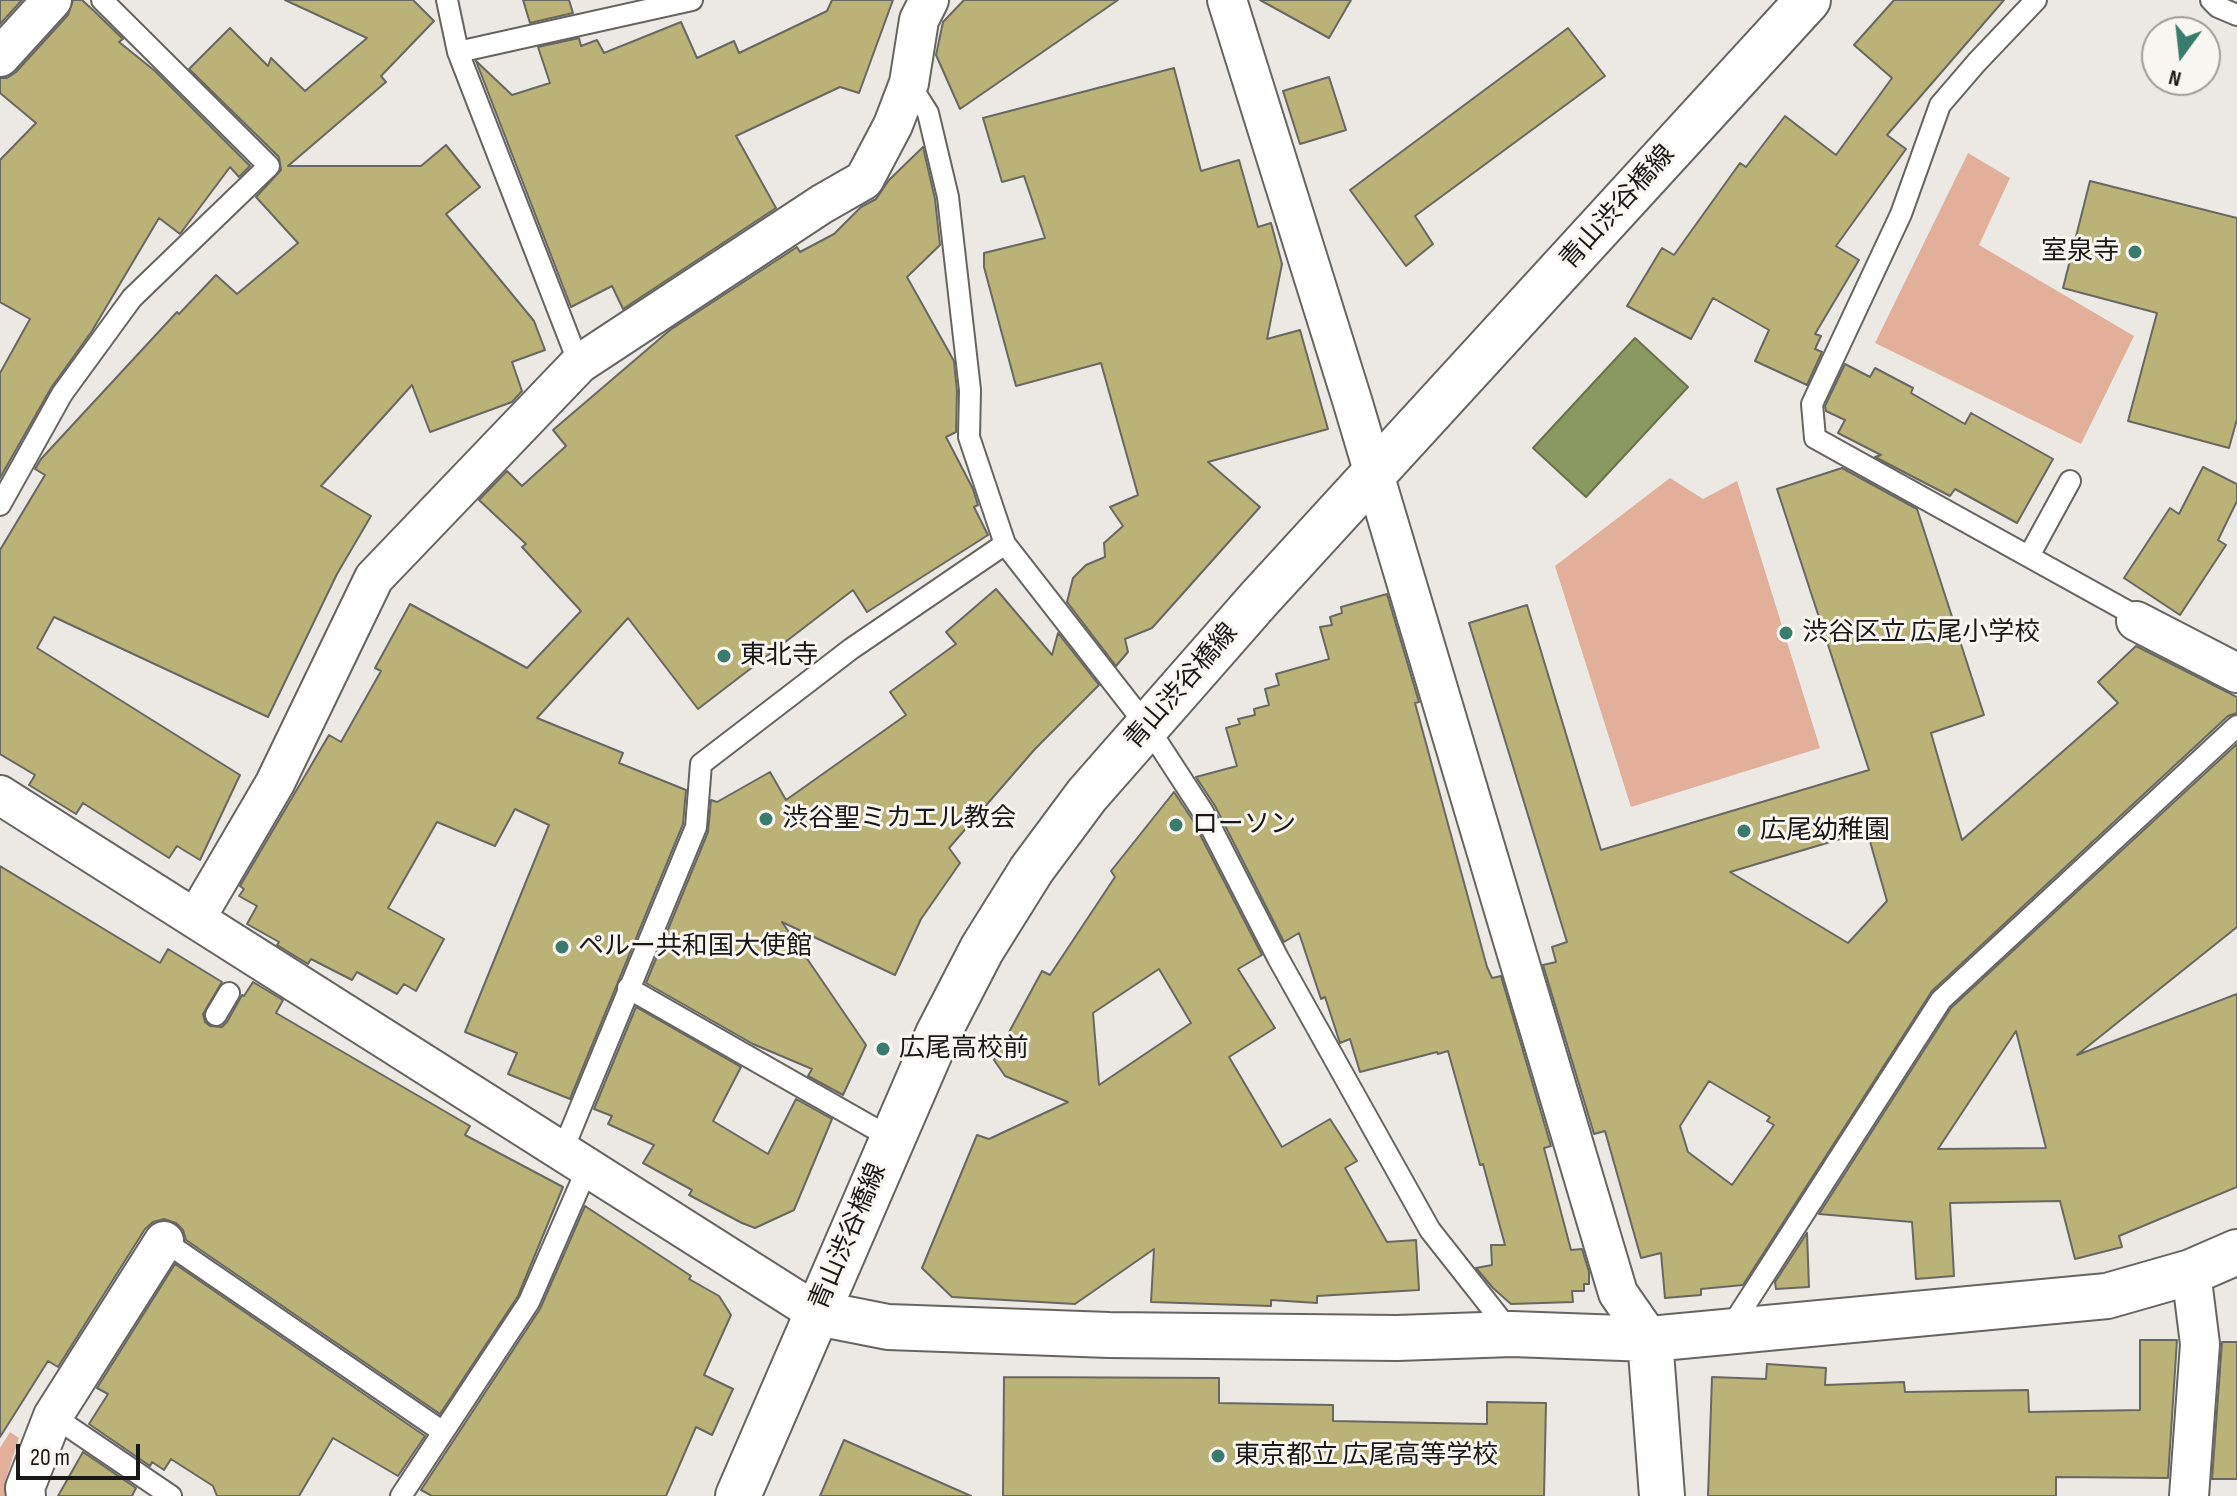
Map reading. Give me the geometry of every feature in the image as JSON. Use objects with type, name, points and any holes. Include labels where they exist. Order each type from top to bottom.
[{"type":"street","points":[[0,57],[52,0]]},
{"type":"street","points":[[1227,0],[1352,400],[1618,1293],[1650,1339],[1662,1496]]},
{"type":"street","name":"青山渋谷橋線","points":[[738,1496],[938,1034],[982,949],[1032,869],[1087,795],[1259,599],[1808,0]]},
{"type":"street","points":[[196,918],[275,783],[374,578],[579,364],[822,204],[864,180],[893,125],[909,83],[920,7]]},
{"type":"street","points":[[2136,621],[2237,673]]},
{"type":"street","points":[[0,795],[196,918],[240,973],[574,1161],[817,1313],[888,1327],[1109,1335],[1397,1338],[1512,1334],[1650,1339],[2107,1296],[2191,1272],[2237,1252]]},
{"type":"street","points":[[26,1496],[25,1488],[53,1416],[164,1241]]},
{"type":"street","points":[[2189,1496],[2200,1344],[2191,1272]]},
{"type":"lane","points":[[0,505],[62,394],[132,298],[269,166],[102,0]]},
{"type":"lane","points":[[447,0],[458,52],[579,364]]},
{"type":"lane","points":[[458,52],[692,0]]},
{"type":"lane","points":[[2036,0],[1940,105],[1901,214],[1812,404],[1815,438],[2127,611],[2136,621]]},
{"type":"lane","points":[[2211,0],[2218,7],[2237,15]]},
{"type":"lane","points":[[909,83],[928,113],[948,197],[970,390],[969,437],[1005,544],[1147,726],[1203,812],[1278,958],[1430,1230],[1512,1334]]},
{"type":"lane","points":[[2029,556],[2070,481]]},
{"type":"lane","points":[[401,1496],[529,1302],[628,988],[696,827],[701,764],[851,649],[1005,544]]},
{"type":"lane","points":[[1727,1334],[1941,1000],[2237,726]]},
{"type":"lane","points":[[216,1015],[240,973]]},
{"type":"lane","points":[[628,988],[891,1138]]},
{"type":"lane","points":[[164,1241],[443,1432]]},
{"type":"lane","points":[[53,1416],[171,1496]]},
{"type":"shaded area","points":[[1968,153],[2010,178],[1979,245],[2134,336],[2081,444],[1875,343]]},
{"type":"shaded area","points":[[1635,338],[1688,387],[1586,497],[1533,448]]},
{"type":"shaded area","points":[[1670,478],[1703,499],[1737,481],[1820,748],[1631,807],[1555,566]]},
{"type":"shaded area","points":[[10,1432],[19,1438],[5,1482],[7,1496],[0,1496],[0,1448]]},
{"type":"building","points":[[0,0],[22,0],[0,24]]},
{"type":"building","points":[[73,0],[82,0],[94,11],[123,39],[119,42],[155,71],[250,166],[239,177],[230,167],[180,234],[159,218],[92,331],[51,388],[0,478],[0,373],[30,319],[0,302],[0,160],[36,123],[0,93],[0,78],[7,78],[16,72],[68,15]]},
{"type":"building","points":[[285,0],[413,0],[434,21],[381,76],[386,82],[288,166],[421,166],[446,145],[480,187],[446,214],[534,321],[545,350],[512,362],[522,391],[512,402],[430,432],[412,385],[321,486],[371,516],[337,574],[268,717],[54,617],[37,648],[240,775],[200,860],[177,846],[169,858],[83,803],[76,814],[29,785],[35,775],[0,754],[0,550],[45,475],[35,469],[41,459],[177,312],[179,314],[216,275],[237,294],[298,243],[256,197],[281,170],[279,157],[189,69],[230,28],[268,66],[271,58],[305,91],[367,38]]},
{"type":"building","points":[[523,0],[569,0],[573,13],[530,23]]},
{"type":"building","points":[[832,0],[893,0],[859,93],[840,87],[736,136],[776,208],[623,309],[612,286],[571,307],[476,61],[512,95],[550,83],[538,47],[579,38],[581,46],[597,40],[604,53],[681,22],[697,58],[734,41],[739,53],[827,11]]},
{"type":"building","points":[[964,0],[1118,0],[960,109],[936,55],[943,22]]},
{"type":"building","points":[[1260,0],[1351,0],[1329,38]]},
{"type":"building","points":[[1894,0],[2004,0],[1887,135],[1906,149],[1836,246],[1859,260],[1815,334],[1821,336],[1815,349],[1822,352],[1807,385],[1755,361],[1769,330],[1713,298],[1691,339],[1627,306],[1662,248],[1674,255],[1740,163],[1746,167],[1785,116],[1836,155],[1892,78],[1854,45]]},
{"type":"building","points":[[1568,28],[1605,76],[1415,216],[1433,244],[1406,266],[1350,190]]},
{"type":"building","points":[[1174,68],[1201,171],[1239,160],[1258,227],[1271,223],[1282,264],[1267,339],[1300,330],[1328,429],[1208,462],[1260,507],[1152,628],[1125,639],[1128,652],[1116,666],[1067,602],[1073,578],[1086,565],[1105,557],[1104,543],[1123,526],[1110,507],[1138,495],[1101,363],[1016,386],[984,267],[984,253],[1045,238],[1024,176],[1002,182],[983,118]]},
{"type":"building","points":[[1329,77],[1346,130],[1300,144],[1283,91]]},
{"type":"building","points":[[923,147],[935,199],[940,245],[907,277],[954,361],[956,432],[946,437],[973,489],[978,505],[974,507],[988,535],[867,612],[853,590],[698,709],[628,618],[537,718],[623,753],[619,763],[686,790],[683,824],[570,1099],[508,1074],[517,1053],[465,1032],[549,825],[515,809],[495,846],[437,822],[388,908],[444,939],[416,991],[404,984],[397,994],[357,972],[352,980],[311,959],[308,964],[277,945],[279,942],[247,924],[257,906],[239,896],[244,889],[240,886],[329,735],[341,742],[381,671],[375,668],[410,604],[527,668],[581,611],[522,547],[526,544],[479,500],[507,471],[522,486],[566,446],[553,430],[670,330],[797,247],[800,252],[834,234],[861,207],[876,199],[889,180]]},
{"type":"building","points":[[2090,181],[2237,218],[2237,419],[2229,448],[2128,421],[2157,313],[2063,288]]},
{"type":"building","points":[[1845,364],[1870,377],[1875,368],[1913,388],[1911,393],[1965,424],[1971,413],[2053,459],[2017,523],[1955,489],[1950,496],[1875,457],[1881,455],[1838,433],[1845,420],[1826,411],[1825,406]]},
{"type":"building","points":[[2203,467],[2237,484],[2237,501],[2218,540],[2226,545],[2180,615],[2124,578],[2170,508],[2179,514]]},
{"type":"building","points":[[1842,468],[1917,509],[1984,715],[1931,733],[1962,840],[2118,703],[2098,682],[2136,646],[2237,697],[2237,713],[2228,716],[1932,991],[1743,1285],[1701,1289],[1701,1295],[1665,1298],[1661,1253],[1641,1258],[1605,1131],[1594,1134],[1543,965],[1556,962],[1552,947],[1567,942],[1469,623],[1527,605],[1601,850],[1869,770],[1777,489]],"holes":[[[1867,831],[1887,901],[1848,943],[1730,872]],[[1709,1081],[1770,1117],[1767,1121],[1774,1125],[1732,1185],[1688,1152],[1680,1126]]]},
{"type":"building","points":[[996,589],[1052,655],[1058,633],[1099,685],[1035,749],[949,848],[960,863],[921,919],[895,975],[782,922],[866,1045],[843,1095],[808,1076],[812,1069],[753,1044],[646,983],[708,832],[711,800],[717,802],[770,772],[786,800],[906,715],[890,692],[956,644],[946,632]]},
{"type":"building","points":[[1387,594],[1419,702],[1415,703],[1487,967],[1492,978],[1501,976],[1551,1146],[1544,1148],[1571,1250],[1582,1249],[1589,1272],[1589,1284],[1584,1284],[1584,1291],[1572,1291],[1573,1302],[1511,1304],[1476,1268],[1492,1265],[1491,1245],[1505,1245],[1448,1051],[1360,1072],[1350,1039],[1340,1043],[1325,997],[1321,999],[1299,933],[1284,942],[1215,806],[1196,777],[1237,766],[1226,728],[1240,724],[1238,719],[1255,715],[1254,709],[1269,705],[1265,689],[1279,685],[1276,674],[1329,659],[1320,627],[1332,625],[1330,617],[1342,613],[1341,607]]},
{"type":"building","points":[[2237,744],[2237,927],[2077,1055],[2237,994],[2237,1187],[2119,1236],[2122,1247],[2075,1259],[2060,1201],[1950,1203],[1954,1276],[1916,1279],[1912,1222],[1819,1214],[1951,1008]],"holes":[[[2016,1031],[2046,1148],[1938,1149]]]},
{"type":"building","points":[[1174,792],[1192,819],[1262,955],[1238,969],[1275,1028],[1229,1057],[1282,1147],[1330,1119],[1357,1161],[1345,1168],[1387,1242],[1416,1240],[1419,1290],[1317,1296],[1317,1303],[1271,1300],[1271,1306],[1151,1302],[1154,1249],[1075,1304],[952,1297],[922,1268],[977,1135],[989,1139],[1068,1102],[1005,1076],[994,1060],[1042,971],[1050,975],[1115,877],[1111,871]],"holes":[[[1159,969],[1191,1023],[1099,1085],[1093,1013]]]},
{"type":"building","points":[[0,866],[160,963],[168,949],[222,982],[203,1014],[210,1026],[222,1027],[227,1022],[253,982],[283,1000],[276,1013],[470,1126],[465,1135],[563,1187],[518,1296],[440,1414],[186,1240],[183,1230],[176,1223],[164,1219],[153,1222],[145,1229],[58,1367],[48,1361],[0,1437]]},
{"type":"building","points":[[636,1007],[741,1067],[713,1121],[768,1154],[796,1099],[832,1119],[794,1210],[755,1228],[742,1223],[689,1195],[692,1190],[643,1163],[654,1145],[608,1124],[612,1116],[594,1109]]},
{"type":"building","points":[[585,1206],[691,1276],[689,1279],[719,1296],[731,1315],[704,1375],[733,1389],[712,1435],[696,1427],[666,1496],[432,1496],[421,1490],[540,1309]]},
{"type":"building","points":[[1807,1233],[1809,1287],[1776,1289],[1775,1282]]},
{"type":"building","points":[[175,1264],[425,1436],[398,1476],[333,1438],[299,1496],[217,1496],[213,1486],[171,1459],[164,1470],[152,1462],[150,1466],[89,1424],[108,1394],[97,1388]]},
{"type":"building","points":[[2140,1340],[2177,1340],[2168,1478],[2056,1477],[2056,1496],[1708,1496],[1712,1377],[1766,1379],[1767,1364],[1826,1368],[1825,1385],[1904,1382],[1905,1392],[2028,1390],[2029,1412],[2140,1410]]},
{"type":"building","points":[[2222,1342],[2237,1342],[2237,1479],[2212,1479]]},
{"type":"building","points":[[1004,1377],[1219,1378],[1219,1403],[1333,1405],[1333,1421],[1487,1424],[1487,1402],[1546,1403],[1544,1496],[1003,1496]]},
{"type":"building","points":[[844,1440],[971,1496],[820,1496]]},
{"type":"building","points":[[83,1452],[136,1488],[132,1496],[58,1496]]},
{"type":"place","name":"室泉寺","points":[[2135,252]]},
{"type":"place","name":"渋谷区立 広尾小学校","points":[[1786,633]]},
{"type":"place","name":"東北寺","points":[[724,656]]},
{"type":"place","name":"渋谷聖ミカエル教会","points":[[766,819]]},
{"type":"place","name":"ローソン","points":[[1176,825]]},
{"type":"place","name":"広尾幼稚園","points":[[1744,831]]},
{"type":"place","name":"ペルー共和国大使館","points":[[562,947]]},
{"type":"place","name":"広尾高校前","points":[[883,1049]]},
{"type":"place","name":"東京都立 広尾高等学校","points":[[1218,1456]]}]
